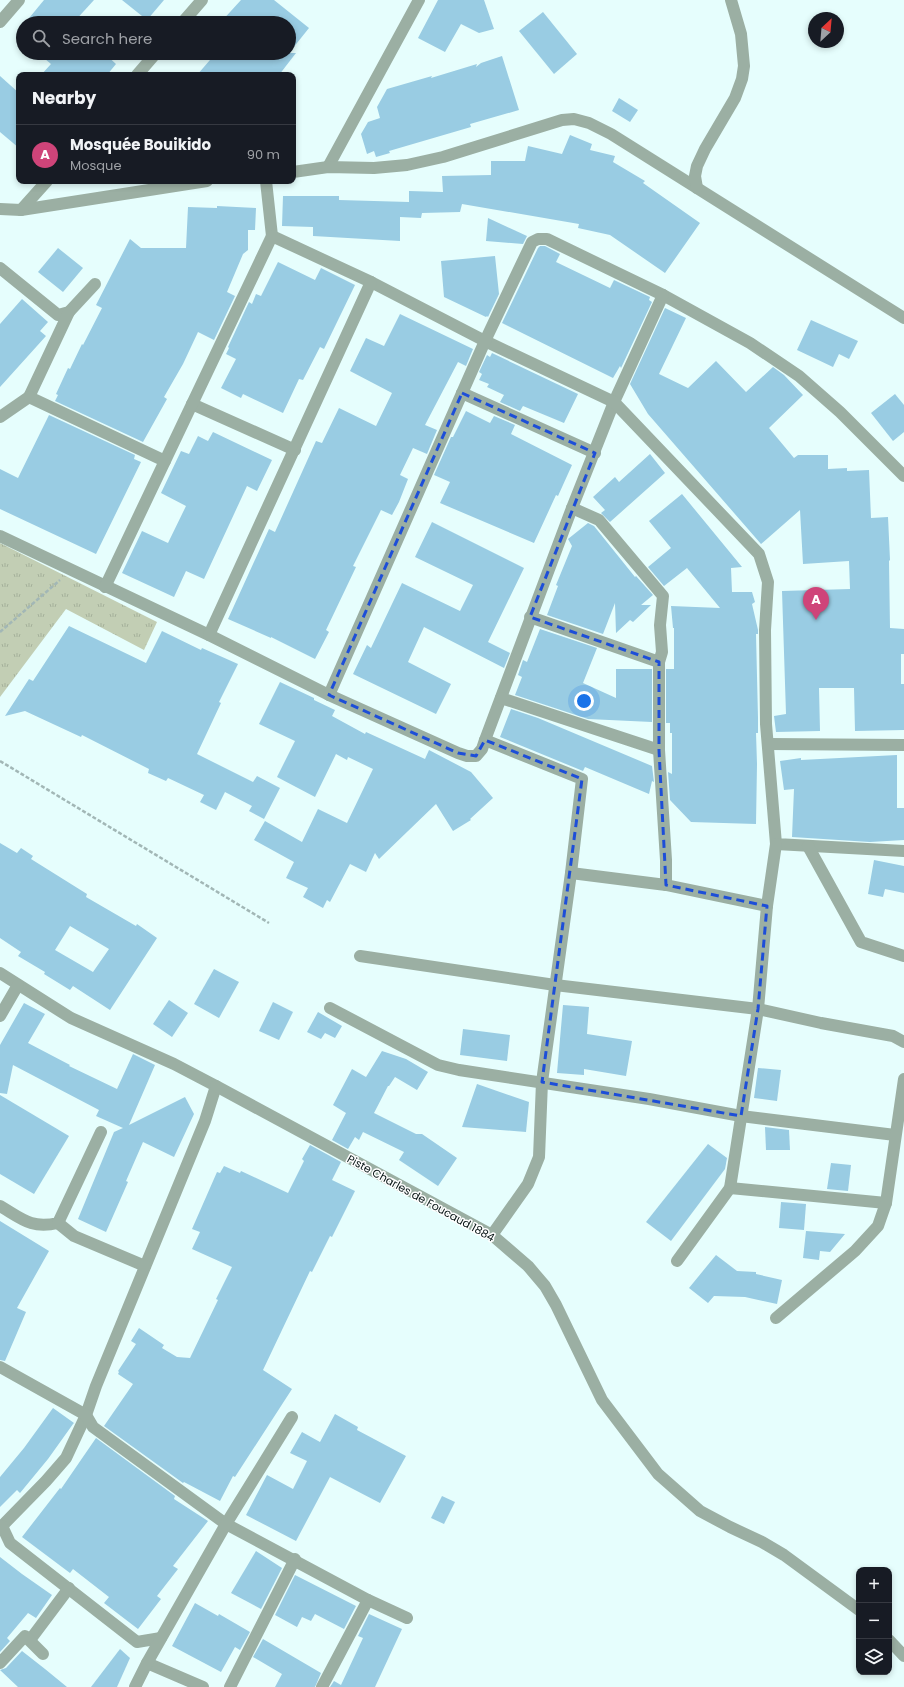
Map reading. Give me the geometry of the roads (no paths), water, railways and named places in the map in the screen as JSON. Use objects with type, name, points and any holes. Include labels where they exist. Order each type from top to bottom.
[{"type":"street","points":[[2,15],[19,0]]},
{"type":"street","points":[[188,16],[202,0]]},
{"type":"street","points":[[328,167],[419,0]]},
{"type":"street","points":[[697,188],[695,176],[697,166],[705,149],[735,98],[742,79],[744,66],[741,34],[731,0]]},
{"type":"street","points":[[140,72],[150,60]]},
{"type":"street","points":[[296,172],[328,167],[374,168],[407,165],[443,157],[544,124],[574,119],[589,123],[611,134],[904,318]]},
{"type":"street","points":[[22,210],[44,184]]},
{"type":"street","points":[[0,209],[22,210],[187,184]]},
{"type":"street","points":[[105,587],[272,236],[266,184]]},
{"type":"street","points":[[272,236],[371,282],[485,341],[614,402],[759,554],[768,582],[764,630],[768,744],[776,844],[767,906],[758,1009],[730,1188],[677,1261]]},
{"type":"street","points":[[329,695],[527,249],[532,242],[538,239],[547,239],[663,295],[750,343],[799,376],[840,412],[904,476]]},
{"type":"street","points":[[0,268],[58,315],[69,312]]},
{"type":"street","points":[[209,635],[371,282]]},
{"type":"street","points":[[0,417],[29,397],[69,312],[95,284]]},
{"type":"street","points":[[0,536],[209,635],[329,695],[458,753],[467,756],[476,756],[482,749],[530,617],[614,402],[663,295]]},
{"type":"street","points":[[462,393],[595,453]]},
{"type":"street","points":[[29,397],[165,461]]},
{"type":"street","points":[[192,404],[295,450]]},
{"type":"street","points":[[572,508],[599,520],[664,596],[660,625],[662,652],[659,662],[659,750],[666,860],[666,885]]},
{"type":"street","points":[[530,617],[659,662]]},
{"type":"street","points":[[501,698],[659,750]]},
{"type":"street","points":[[485,740],[582,780],[571,873],[542,1082],[539,1157],[528,1184],[492,1235]]},
{"type":"street","points":[[768,744],[904,745]]},
{"type":"street","points":[[776,844],[904,851]]},
{"type":"street","points":[[808,846],[861,942],[904,956]]},
{"type":"street","points":[[571,873],[666,885],[767,906]]},
{"type":"street","points":[[360,956],[556,985],[758,1009],[821,1023],[898,1035],[904,1042]]},
{"type":"street","name":"Piste Charles de Foucaud 1884","points":[[0,973],[71,1018],[174,1064],[492,1235],[528,1266],[545,1286],[556,1305],[602,1400],[658,1474],[700,1511],[762,1542],[784,1555],[856,1608]]},
{"type":"street","points":[[0,1016],[18,985]]},
{"type":"street","points":[[330,1008],[438,1065],[459,1070],[649,1099],[741,1116],[895,1135]]},
{"type":"street","points":[[776,1318],[855,1251],[874,1231],[882,1217],[886,1203],[904,1079]]},
{"type":"street","points":[[161,1638],[137,1642],[10,1542],[1,1527],[46,1481],[66,1458],[86,1415],[96,1386],[205,1121],[216,1086]]},
{"type":"street","points":[[58,1223],[101,1132]]},
{"type":"street","points":[[730,1188],[886,1203]]},
{"type":"street","points":[[0,1206],[33,1225],[44,1226],[58,1223]]},
{"type":"street","points":[[58,1223],[74,1236],[145,1266]]},
{"type":"street","points":[[0,1367],[86,1415],[93,1427],[226,1524],[368,1600],[407,1618]]},
{"type":"street","points":[[135,1687],[226,1524],[292,1417]]},
{"type":"street","points":[[230,1687],[294,1560]]},
{"type":"street","points":[[30,1640],[70,1588]]},
{"type":"street","points":[[322,1687],[368,1600]]},
{"type":"street","points":[[0,1663],[25,1636],[43,1654]]},
{"type":"street","points":[[892,1643],[904,1656]]},
{"type":"street","points":[[147,1664],[203,1687]]},
{"type":"place","name":"Mosquée Bouikido","points":[[816,620]]}]
